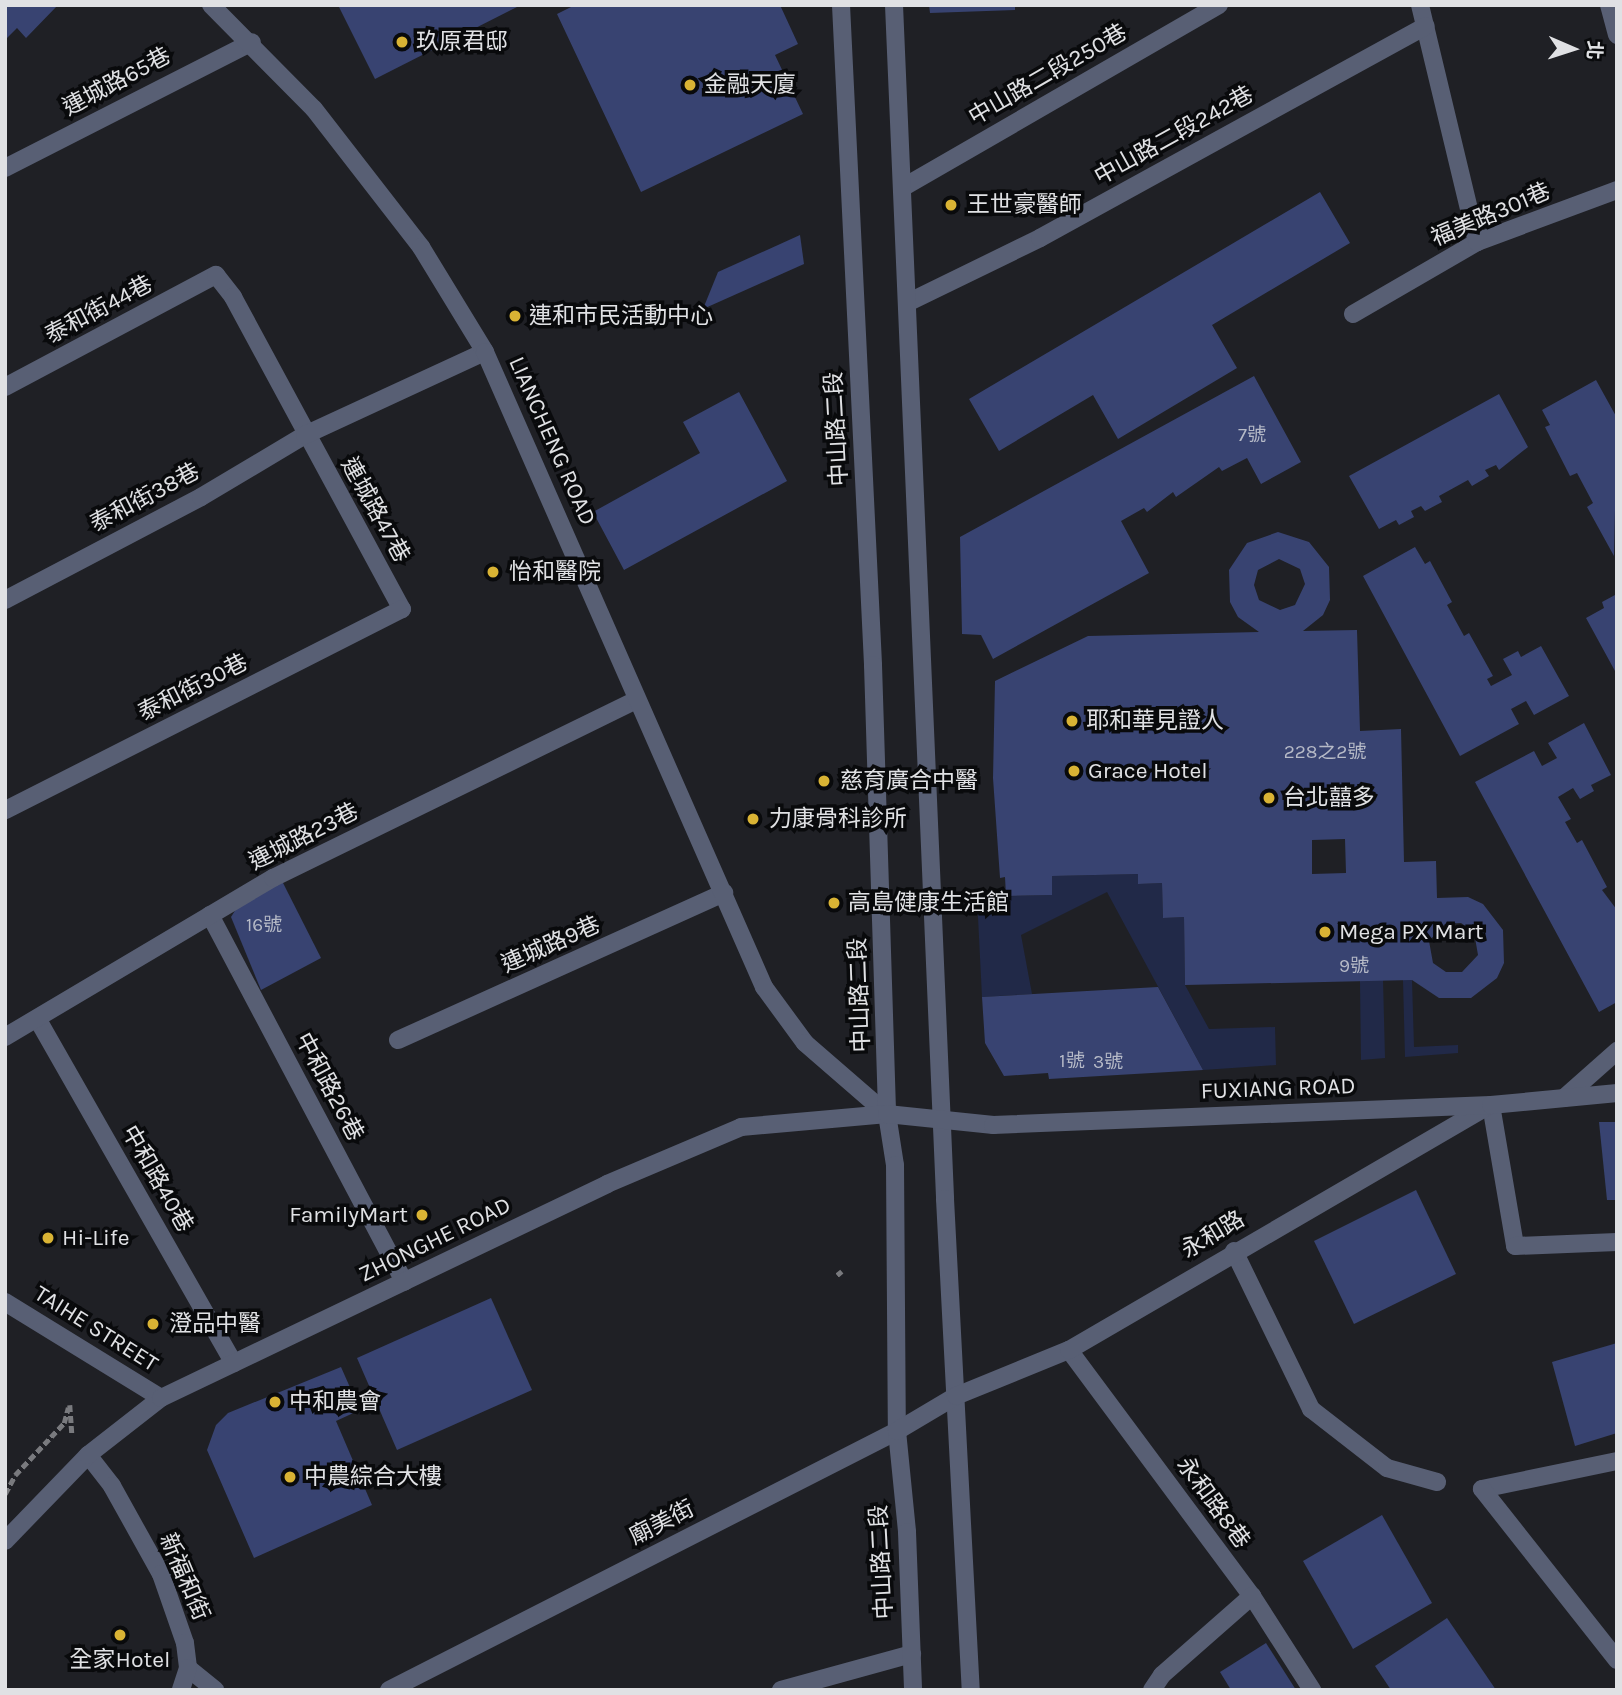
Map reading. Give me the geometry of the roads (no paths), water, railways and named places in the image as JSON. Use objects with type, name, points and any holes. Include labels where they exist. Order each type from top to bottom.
[{"type":"street","name":"LIANCHENG ROAD","points":[[211,5],[252,42],[314,108],[421,247],[485,352],[593,592],[636,700],[764,987],[805,1043],[887,1114]]},
{"type":"street","name":"中山路二段","points":[[841,5],[873,665],[887,1114],[895,1165],[897,1431],[913,1690]]},
{"type":"street","points":[[894,5],[942,1121],[971,1690]]},
{"type":"street","name":"中山路二段250巷","points":[[902,188],[1219,5]]},
{"type":"street","points":[[1420,5],[1477,242]]},
{"type":"street","points":[[1609,5],[1617,35]]},
{"type":"street","name":"中山路二段242巷","points":[[907,303],[1040,238],[1425,26]]},
{"type":"street","name":"連城路65巷","points":[[5,168],[252,42]]},
{"type":"street","name":"福美路301巷","points":[[1353,314],[1477,242],[1617,190]]},
{"type":"street","name":"泰和街44巷","points":[[5,387],[216,275]]},
{"type":"street","name":"連城路47巷","points":[[216,275],[233,297],[305,435],[402,609]]},
{"type":"street","points":[[305,435],[485,352]]},
{"type":"street","name":"泰和街38巷","points":[[5,600],[201,498],[305,435]]},
{"type":"street","name":"泰和街30巷","points":[[5,810],[402,609]]},
{"type":"street","name":"連城路23巷","points":[[5,1037],[38,1020],[273,878],[636,700]]},
{"type":"street","name":"連城路9巷","points":[[398,1040],[724,893]]},
{"type":"street","name":"中和路26巷","points":[[210,915],[404,1282]]},
{"type":"street","name":"中和路40巷","points":[[38,1020],[234,1363]]},
{"type":"street","points":[[1564,1098],[1617,1051]]},
{"type":"street","name":"FUXIANG ROAD","points":[[942,1121],[993,1125],[1491,1105],[1617,1093]]},
{"type":"street","points":[[1491,1105],[1515,1246],[1617,1242]]},
{"type":"street","name":"永和路","points":[[956,1396],[1069,1350],[1234,1251],[1491,1105]]},
{"type":"street","name":"ZHONGHE ROAD","points":[[5,1541],[88,1455],[161,1398],[607,1184],[741,1127],[887,1114],[942,1121]]},
{"type":"street","points":[[1234,1251],[1311,1409],[1387,1468],[1437,1482]]},
{"type":"street","name":"TAIHE STREET","points":[[5,1302],[161,1398]]},
{"type":"street","name":"永和路8巷","points":[[1069,1350],[1252,1596],[1312,1690]]},
{"type":"street","name":"廟美街","points":[[389,1690],[897,1431],[956,1396]]},
{"type":"street","name":"新福和街","points":[[88,1455],[112,1486],[161,1574],[185,1643],[188,1668],[181,1690]]},
{"type":"street","points":[[1617,1461],[1482,1489],[1617,1660]]},
{"type":"street","points":[[1152,1690],[1162,1675],[1252,1596]]},
{"type":"street","points":[[781,1690],[912,1654]]},
{"type":"street","points":[[188,1668],[215,1690]]},
{"type":"place","name":"玖原君邸","points":[[402,42]]},
{"type":"place","name":"金融天廈","points":[[690,85]]},
{"type":"place","name":"王世豪醫師","points":[[951,205]]},
{"type":"place","name":"連和市民活動中心","points":[[515,316]]},
{"type":"place","name":"怡和醫院","points":[[493,572]]},
{"type":"place","name":"耶和華見證人","points":[[1072,721]]},
{"type":"place","name":"Grace Hotel","points":[[1074,771]]},
{"type":"place","name":"慈育廣合中醫","points":[[824,781]]},
{"type":"place","name":"台北囍多","points":[[1269,798]]},
{"type":"place","name":"力康骨科診所","points":[[753,819]]},
{"type":"place","name":"高島健康生活館","points":[[834,903]]},
{"type":"place","name":"Mega PX Mart","points":[[1325,932]]},
{"type":"place","name":"FamilyMart","points":[[422,1215]]},
{"type":"place","name":"Hi-Life","points":[[48,1238]]},
{"type":"place","name":"澄品中醫","points":[[153,1324]]},
{"type":"place","name":"中和農會","points":[[275,1402]]},
{"type":"place","name":"中農綜合大樓","points":[[290,1477]]},
{"type":"place","name":"全家Hotel","points":[[120,1635]]}]
